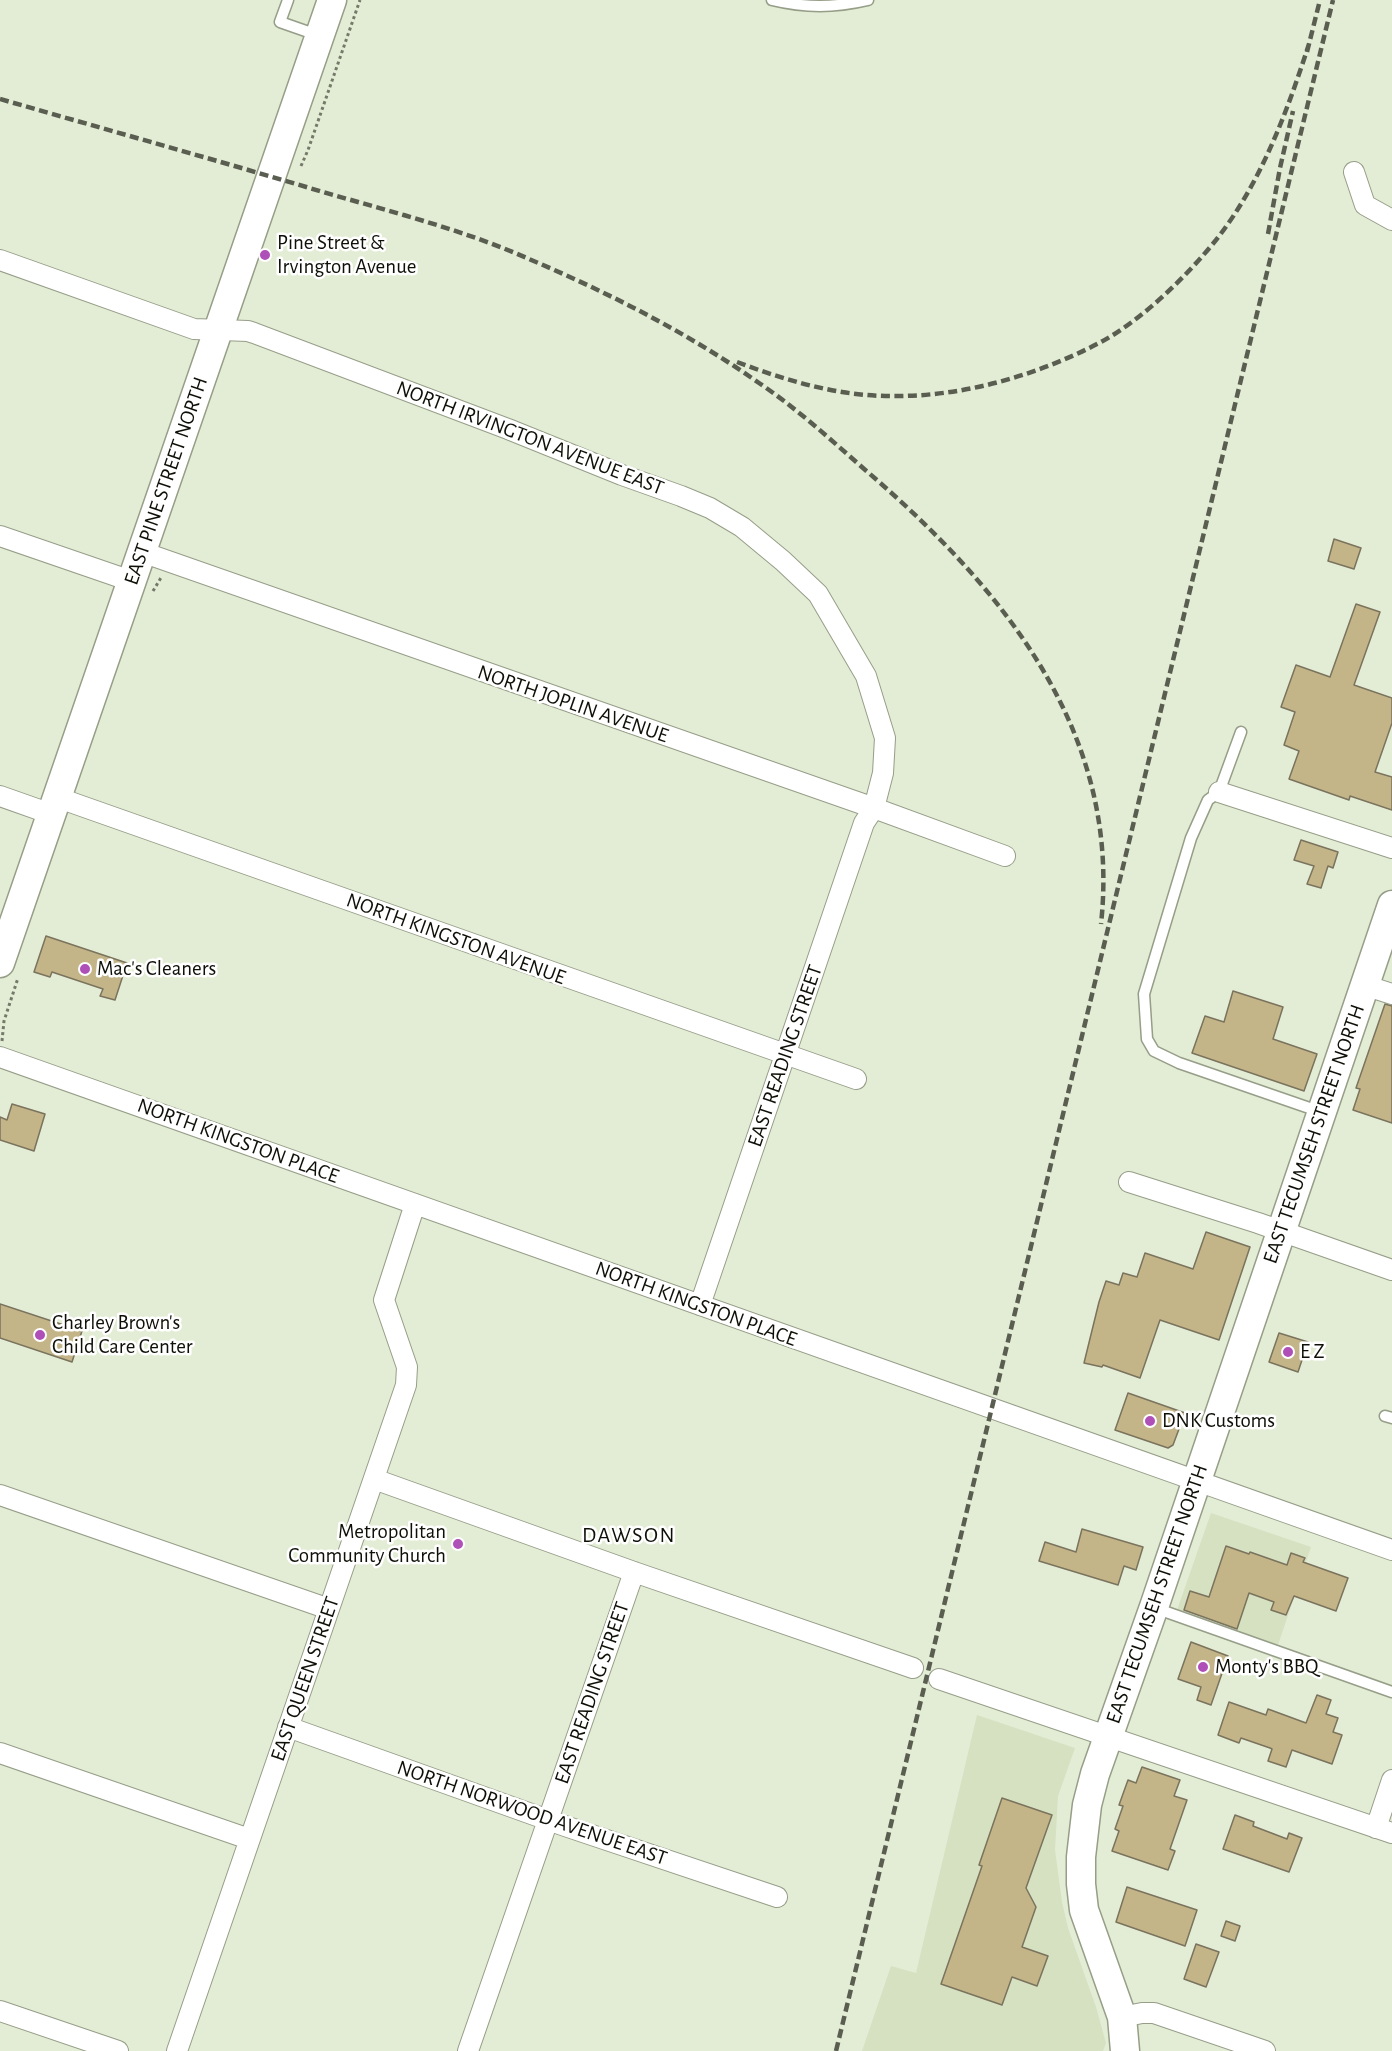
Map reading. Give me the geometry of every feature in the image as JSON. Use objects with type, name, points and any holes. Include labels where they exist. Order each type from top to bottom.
[{"type":"street","name":"EAST PINE STREET NORTH","points":[[0,963],[332,0]]},
{"type":"street","points":[[1354,172],[1365,205],[1392,220]]},
{"type":"street","name":"NORTH IRVINGTON AVENUE EAST","points":[[0,260],[194,329],[254,333],[497,424],[710,508],[742,527],[818,594],[866,676],[885,738],[883,773],[874,808]]},
{"type":"street","points":[[0,536],[131,581]]},
{"type":"street","name":"NORTH JOPLIN AVENUE","points":[[142,552],[1005,856]]},
{"type":"street","points":[[1219,792],[1392,848]]},
{"type":"street","name":"NORTH KINGSTON AVENUE","points":[[0,796],[53,806],[856,1079]]},
{"type":"street","name":"EAST READING STREET","points":[[700,1305],[864,823],[874,808]]},
{"type":"street","name":"EAST TECUMSEH STREET NORTH","points":[[1125,2051],[1122,2017],[1084,1910],[1081,1884],[1083,1831],[1087,1805],[1108,1737],[1154,1608],[1392,905]]},
{"type":"street","points":[[1364,985],[1392,994]]},
{"type":"street","name":"NORTH KINGSTON PLACE","points":[[0,1057],[1392,1550]]},
{"type":"street","points":[[1129,1182],[1282,1231],[1392,1270]]},
{"type":"street","name":"EAST QUEEN STREET","points":[[177,2051],[408,1378],[407,1367],[384,1300],[415,1204]]},
{"type":"street","points":[[374,1479],[912,1668]]},
{"type":"street","points":[[0,1495],[329,1609]]},
{"type":"street","name":"EAST READING STREET","points":[[468,2051],[634,1572]]},
{"type":"street","points":[[939,1679],[1384,1831],[1392,1780]]},
{"type":"street","name":"NORTH NORWOOD AVENUE EAST","points":[[288,1727],[777,1897]]},
{"type":"street","points":[[0,1753],[249,1839]]},
{"type":"street","points":[[0,2011],[117,2051]]},
{"type":"street","points":[[1122,2017],[1154,2013],[1253,2049]]},
{"type":"lane","points":[[288,0],[280,22],[320,36]]},
{"type":"lane","points":[[772,0],[823,7],[845,6],[868,0]]},
{"type":"lane","points":[[1241,732],[1219,792],[1208,801],[1191,838],[1144,994],[1147,1039],[1154,1051],[1179,1062],[1322,1113]]},
{"type":"lane","points":[[1154,1608],[1392,1692]]},
{"type":"path","points":[[308,150],[360,0]]},
{"type":"shaded area","points":[[1211,1513],[1311,1547],[1278,1645],[1177,1610]]},
{"type":"shaded area","points":[[977,1715],[1075,1748],[1058,1796],[1055,1850],[1068,1928],[1096,2007],[1106,2043],[1103,2051],[862,2051],[891,1966],[916,1973]]},
{"type":"building","points":[[1334,539],[1361,548],[1354,569],[1328,561]]},
{"type":"building","points":[[1356,604],[1380,612],[1354,685],[1392,698],[1392,723],[1375,772],[1392,777],[1392,810],[1350,796],[1349,800],[1289,779],[1299,751],[1284,745],[1295,712],[1281,707],[1296,665],[1330,677]]},
{"type":"building","points":[[1301,840],[1338,852],[1333,868],[1328,866],[1321,888],[1307,884],[1314,866],[1294,860]]},
{"type":"building","name":"Mac's Cleaners","points":[[46,936],[127,963],[115,1000],[100,996],[103,989],[52,972],[50,977],[34,972]]},
{"type":"building","points":[[1233,991],[1283,1007],[1273,1039],[1317,1054],[1304,1091],[1192,1053],[1205,1016],[1224,1022]]},
{"type":"building","points":[[1385,1004],[1392,1006],[1392,1123],[1353,1110],[1360,1089],[1356,1088]]},
{"type":"building","points":[[12,1104],[45,1114],[34,1151],[0,1140],[0,1117],[7,1120]]},
{"type":"building","points":[[1206,1232],[1250,1247],[1219,1340],[1160,1320],[1140,1378],[1103,1365],[1102,1367],[1084,1363],[1106,1281],[1119,1285],[1123,1273],[1137,1277],[1145,1253],[1193,1269]]},
{"type":"building","name":"Charley Brown's Child Care Center","points":[[0,1304],[82,1331],[72,1362],[0,1338]]},
{"type":"building","name":"E Z","points":[[1279,1333],[1308,1342],[1298,1372],[1269,1362]]},
{"type":"building","name":"DNK Customs","points":[[1128,1393],[1185,1413],[1173,1445],[1168,1448],[1115,1430]]},
{"type":"building","points":[[1082,1529],[1143,1547],[1136,1570],[1124,1566],[1118,1585],[1039,1561],[1045,1542],[1076,1552]]},
{"type":"building","points":[[1226,1546],[1287,1565],[1291,1553],[1305,1558],[1303,1562],[1348,1578],[1336,1611],[1294,1596],[1286,1615],[1271,1610],[1274,1602],[1249,1593],[1237,1629],[1184,1610],[1190,1591],[1209,1597]]},
{"type":"building","name":"Monty's BBQ","points":[[1191,1642],[1228,1656],[1211,1705],[1197,1700],[1201,1687],[1178,1679]]},
{"type":"building","points":[[1317,1695],[1331,1700],[1326,1714],[1338,1718],[1333,1732],[1342,1735],[1332,1764],[1292,1750],[1286,1767],[1268,1761],[1272,1749],[1270,1748],[1241,1738],[1239,1743],[1218,1735],[1229,1702],[1266,1715],[1268,1709],[1306,1723]]},
{"type":"building","points":[[1142,1767],[1180,1780],[1174,1796],[1187,1800],[1170,1849],[1175,1851],[1168,1870],[1112,1851],[1119,1831],[1115,1829],[1123,1806],[1119,1805],[1128,1780],[1136,1783]]},
{"type":"building","points":[[1002,1798],[1052,1815],[1026,1888],[1036,1907],[1022,1947],[1048,1956],[1037,1986],[1012,1977],[1002,2005],[941,1984],[982,1866],[979,1865]]},
{"type":"building","points":[[1235,1815],[1254,1822],[1253,1826],[1287,1839],[1289,1833],[1302,1838],[1289,1872],[1223,1849]]},
{"type":"building","points":[[1127,1887],[1197,1910],[1185,1946],[1116,1922]]},
{"type":"building","points":[[1226,1921],[1240,1926],[1235,1941],[1221,1936]]},
{"type":"building","points":[[1196,1944],[1219,1952],[1206,1987],[1184,1979]]},
{"type":"railway","points":[[1307,52],[1320,0]]},
{"type":"railway","points":[[836,2051],[1333,0]]},
{"type":"railway","points":[[737,362],[789,380],[829,390],[875,396],[908,396],[975,388],[1008,380],[1040,369],[1101,342],[1132,322],[1178,282],[1216,240],[1232,218],[1271,146],[1292,95],[1309,44]]},
{"type":"railway","points":[[0,99],[401,214],[504,249],[559,272],[647,315],[704,347],[773,393],[825,435],[914,514],[961,562],[1004,613],[1042,668],[1071,726],[1092,788],[1102,854],[1101,924]]},
{"type":"railway","points":[[1268,234],[1293,111]]},
{"type":"place","name":"Pine Street & Irvington Avenue","points":[[265,255]]},
{"type":"place","name":"Mac's Cleaners","points":[[85,969]]},
{"type":"place","name":"Charley Brown's Child Care Center","points":[[40,1335]]},
{"type":"place","name":"E Z","points":[[1288,1352]]},
{"type":"place","name":"DNK Customs","points":[[1150,1421]]},
{"type":"place","name":"Metropolitan Community Church","points":[[458,1544]]},
{"type":"place","name":"Monty's BBQ","points":[[1203,1667]]},
{"type":"district","name":"DAWSON","points":[[629,1535]]}]
